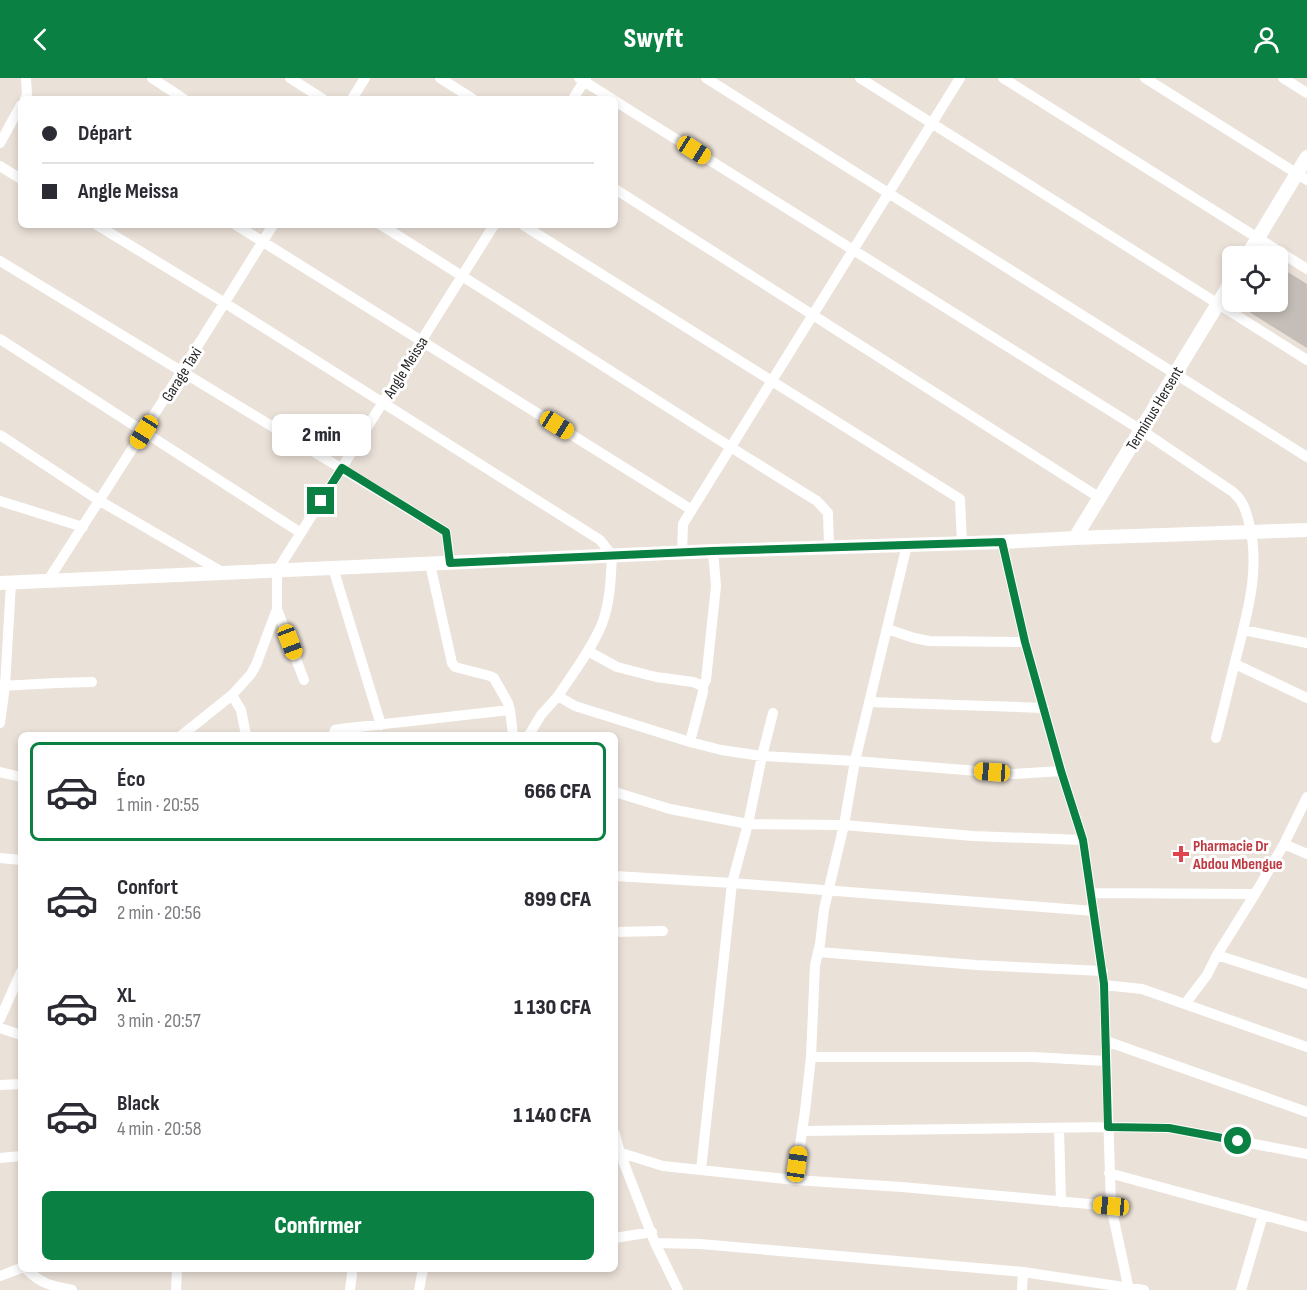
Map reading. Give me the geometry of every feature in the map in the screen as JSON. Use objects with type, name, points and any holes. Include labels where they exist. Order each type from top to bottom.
[{"type":"street","points":[[26,78],[28,96]]},
{"type":"street","points":[[152,78],[179,96]]},
{"type":"street","points":[[290,78],[318,96]]},
{"type":"street","points":[[354,96],[365,78]]},
{"type":"street","points":[[440,78],[468,96]]},
{"type":"street","points":[[706,78],[1307,457]]},
{"type":"street","points":[[860,78],[1307,360]]},
{"type":"street","points":[[682,552],[682,524],[960,78]]},
{"type":"street","points":[[1003,78],[1307,269]]},
{"type":"street","points":[[1145,78],[1302,176]]},
{"type":"street","points":[[1283,78],[1307,93]]},
{"type":"street","points":[[574,96],[583,79],[608,96]]},
{"type":"street","points":[[618,103],[1141,430],[1240,499],[1251,532],[1254,562],[1252,592],[1216,738]]},
{"type":"street","points":[[0,142],[18,110]]},
{"type":"street","points":[[1253,246],[1302,176],[1307,157]]},
{"type":"street","points":[[0,166],[18,177]]},
{"type":"street","points":[[618,191],[1100,498]]},
{"type":"street","points":[[102,228],[600,540],[612,555],[610,584],[602,623],[588,651],[531,732]]},
{"type":"street","points":[[241,228],[692,510]]},
{"type":"street","name":"Garage Taxi","points":[[48,582],[183,372],[271,228]]},
{"type":"street","points":[[386,228],[817,501],[828,513],[829,548]]},
{"type":"street","name":"Angle Meissa","points":[[277,571],[492,228]]},
{"type":"street","points":[[528,228],[960,499],[962,543]]},
{"type":"street","points":[[0,261],[446,532],[450,563]]},
{"type":"street","name":"Terminus Hersent","points":[[1076,538],[1222,297]]},
{"type":"street","points":[[0,339],[301,533]]},
{"type":"street","points":[[0,435],[100,501],[224,573]]},
{"type":"street","points":[[0,501],[83,527]]},
{"type":"street","points":[[0,723],[6,583],[682,552],[1307,530]]},
{"type":"street","points":[[1002,542],[1025,642],[1083,840],[1104,984],[1111,1206],[1128,1289]]},
{"type":"street","points":[[795,1180],[811,1057],[815,965],[819,952],[824,909],[844,825],[855,761],[907,545]]},
{"type":"street","points":[[690,742],[706,680],[716,586],[712,551]]},
{"type":"street","points":[[430,564],[452,663],[455,667],[494,678],[508,702],[513,732]]},
{"type":"street","points":[[333,568],[381,725]]},
{"type":"street","points":[[186,732],[232,695],[251,674],[277,609],[277,571]]},
{"type":"street","points":[[277,609],[304,680]]},
{"type":"street","points":[[887,630],[914,639],[929,641],[1025,642]]},
{"type":"street","points":[[1243,630],[1307,643]]},
{"type":"street","points":[[588,651],[617,667],[703,686]]},
{"type":"street","points":[[1235,664],[1307,698]]},
{"type":"street","points":[[2,686],[93,682]]},
{"type":"street","points":[[232,695],[241,710],[245,732]]},
{"type":"street","points":[[558,696],[575,706],[721,750],[762,756],[1014,774],[1061,771]]},
{"type":"street","points":[[869,702],[1044,708]]},
{"type":"street","points":[[334,732],[340,729],[510,710]]},
{"type":"street","points":[[702,1170],[732,883],[773,713]]},
{"type":"street","points":[[0,772],[18,776]]},
{"type":"street","points":[[618,793],[670,809],[748,824],[844,825],[973,836],[1083,840]]},
{"type":"street","points":[[1185,1004],[1207,975],[1255,894],[1284,844],[1307,797]]},
{"type":"street","points":[[1284,844],[1307,855]]},
{"type":"street","points":[[0,858],[18,860]]},
{"type":"street","points":[[618,876],[1094,912]]},
{"type":"street","points":[[1091,893],[1255,894]]},
{"type":"street","points":[[618,932],[663,931]]},
{"type":"street","points":[[819,952],[976,965],[1103,971]]},
{"type":"street","points":[[1217,955],[1307,984]]},
{"type":"street","points":[[0,1019],[18,979]]},
{"type":"street","points":[[1104,984],[1142,989],[1307,1047]]},
{"type":"street","points":[[0,1028],[18,1034]]},
{"type":"street","points":[[1106,1041],[1307,1112]]},
{"type":"street","points":[[811,1057],[1032,1057],[1106,1061]]},
{"type":"street","points":[[0,1085],[18,1084]]},
{"type":"street","points":[[1059,1128],[1061,1202]]},
{"type":"street","points":[[802,1131],[1169,1128],[1307,1154]]},
{"type":"street","points":[[618,1152],[663,1166],[795,1180],[1111,1206]]},
{"type":"street","points":[[618,1154],[678,1290]]},
{"type":"street","points":[[0,1158],[18,1156]]},
{"type":"street","points":[[1109,1173],[1307,1227]]},
{"type":"street","points":[[1241,1290],[1263,1215]]},
{"type":"street","points":[[618,1238],[654,1238],[1023,1272],[1144,1290]]},
{"type":"street","points":[[0,1276],[18,1269]]},
{"type":"street","points":[[29,1272],[44,1283],[72,1290]]},
{"type":"street","points":[[176,1290],[177,1272]]},
{"type":"street","points":[[419,1290],[422,1272]]},
{"type":"street","points":[[1022,1290],[1023,1272]]},
{"type":"street","points":[[350,1290],[352,1274]]},
{"type":"building","points":[[1288,272],[1307,284],[1307,348],[1249,312],[1288,312]]},
{"type":"place","name":"Pharmacie Dr Abdou Mbengue","points":[[1181,854]]},
{"type":"route","points":[[321,501],[342,468],[446,532],[450,563],[712,551],[1002,542],[1025,642],[1083,840],[1103,971],[1108,1127],[1169,1128],[1238,1141]]}]
